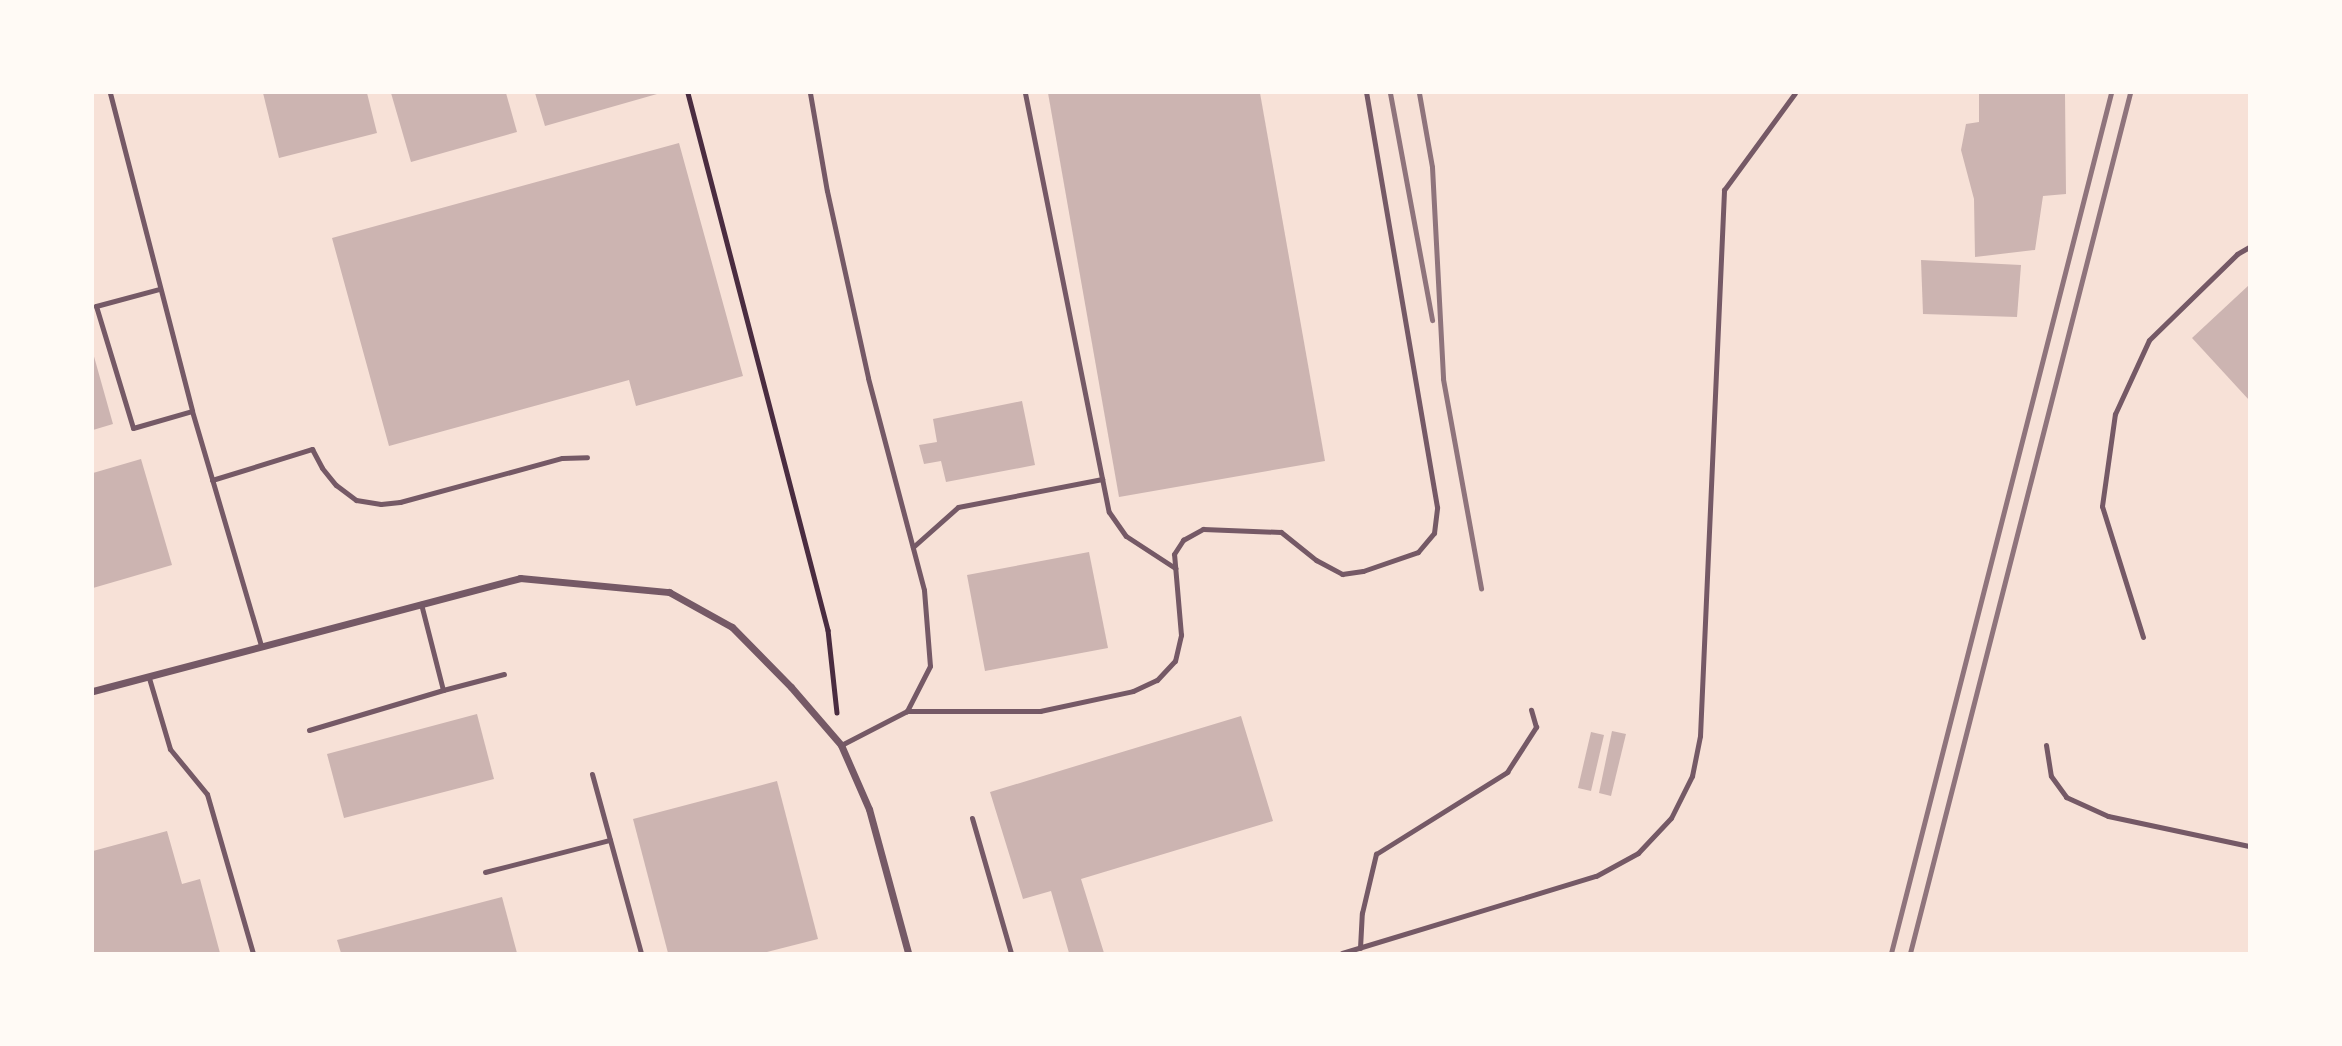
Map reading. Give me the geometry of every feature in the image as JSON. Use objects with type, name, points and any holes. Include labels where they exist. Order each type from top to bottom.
[{"type":"street","points":[[93,691],[520,578],[669,592],[732,627],[791,687],[841,745],[869,809],[908,953]]},
{"type":"lane","points":[[110,93],[192,411],[261,646]]},
{"type":"lane","points":[[810,93],[827,191],[868,378],[924,590],[930,666],[907,711]]},
{"type":"lane","points":[[1025,93],[1109,512],[1126,536],[1175,568]]},
{"type":"lane","points":[[841,745],[907,711],[1040,711],[1133,691],[1157,680],[1175,661],[1181,635],[1174,554],[1182,540],[1203,529],[1281,532],[1316,560],[1342,574],[1363,571],[1418,552],[1434,533],[1437,507],[1366,93]]},
{"type":"lane","points":[[1342,953],[1596,876],[1638,853],[1671,818],[1692,776],[1700,736],[1724,190],[1796,93]]},
{"type":"lane","points":[[2143,637],[2102,506],[2115,414],[2149,340],[2237,254],[2249,247]]},
{"type":"lane","points":[[159,289],[94,305],[133,428],[192,411]]},
{"type":"lane","points":[[212,480],[312,449],[322,468],[336,485],[356,500],[381,504],[400,502],[562,458],[587,457]]},
{"type":"lane","points":[[913,547],[958,507],[1101,479]]},
{"type":"lane","points":[[421,604],[443,690]]},
{"type":"lane","points":[[309,730],[504,674]]},
{"type":"lane","points":[[149,678],[170,749],[207,794],[253,953]]},
{"type":"lane","points":[[1360,948],[1362,913],[1376,854],[1507,772],[1536,727],[1531,710]]},
{"type":"lane","points":[[2046,745],[2051,776],[2066,797],[2108,816],[2249,846]]},
{"type":"lane","points":[[592,774],[641,953]]},
{"type":"lane","points":[[972,818],[1011,953]]},
{"type":"lane","points":[[485,872],[610,840]]},
{"type":"path","points":[[688,93],[828,629],[841,745]]},
{"type":"building","points":[[263,93],[367,93],[377,133],[279,158]]},
{"type":"building","points":[[391,93],[506,93],[517,132],[411,162]]},
{"type":"building","points":[[535,93],[657,93],[657,94],[545,126]]},
{"type":"building","points":[[1048,93],[1260,93],[1325,461],[1119,497]]},
{"type":"building","points":[[1979,93],[2065,93],[2066,194],[2043,196],[2035,250],[1975,257],[1974,199],[1961,150],[1966,124],[1979,122]]},
{"type":"building","points":[[679,143],[743,376],[636,406],[629,380],[389,446],[332,238]]},
{"type":"building","points":[[1921,260],[2021,265],[2017,317],[1923,314]]},
{"type":"building","points":[[2249,285],[2249,400],[2192,338]]},
{"type":"building","points":[[93,353],[113,424],[93,430]]},
{"type":"building","points":[[1022,401],[1035,465],[946,482],[941,461],[924,464],[919,445],[937,442],[933,419]]},
{"type":"building","points":[[141,459],[172,565],[93,588],[93,473]]},
{"type":"building","points":[[1089,552],[1108,648],[985,671],[967,575]]},
{"type":"building","points":[[477,714],[494,779],[344,818],[327,754]]},
{"type":"building","points":[[1241,716],[1273,821],[1081,879],[1104,953],[1069,953],[1051,891],[1023,899],[990,792]]},
{"type":"building","points":[[1612,731],[1626,734],[1611,796],[1599,793]]},
{"type":"building","points":[[1591,732],[1604,735],[1591,791],[1578,788]]},
{"type":"building","points":[[777,781],[818,939],[763,953],[668,953],[633,819]]},
{"type":"building","points":[[167,831],[182,884],[200,879],[220,953],[93,953],[93,851]]},
{"type":"building","points":[[502,897],[517,953],[341,953],[337,940]]},
{"type":"railway","points":[[1390,93],[1432,320]]},
{"type":"railway","points":[[1419,93],[1432,167],[1443,379],[1481,589]]},
{"type":"railway","points":[[1891,953],[2111,93]]},
{"type":"railway","points":[[1910,953],[2130,93]]}]
